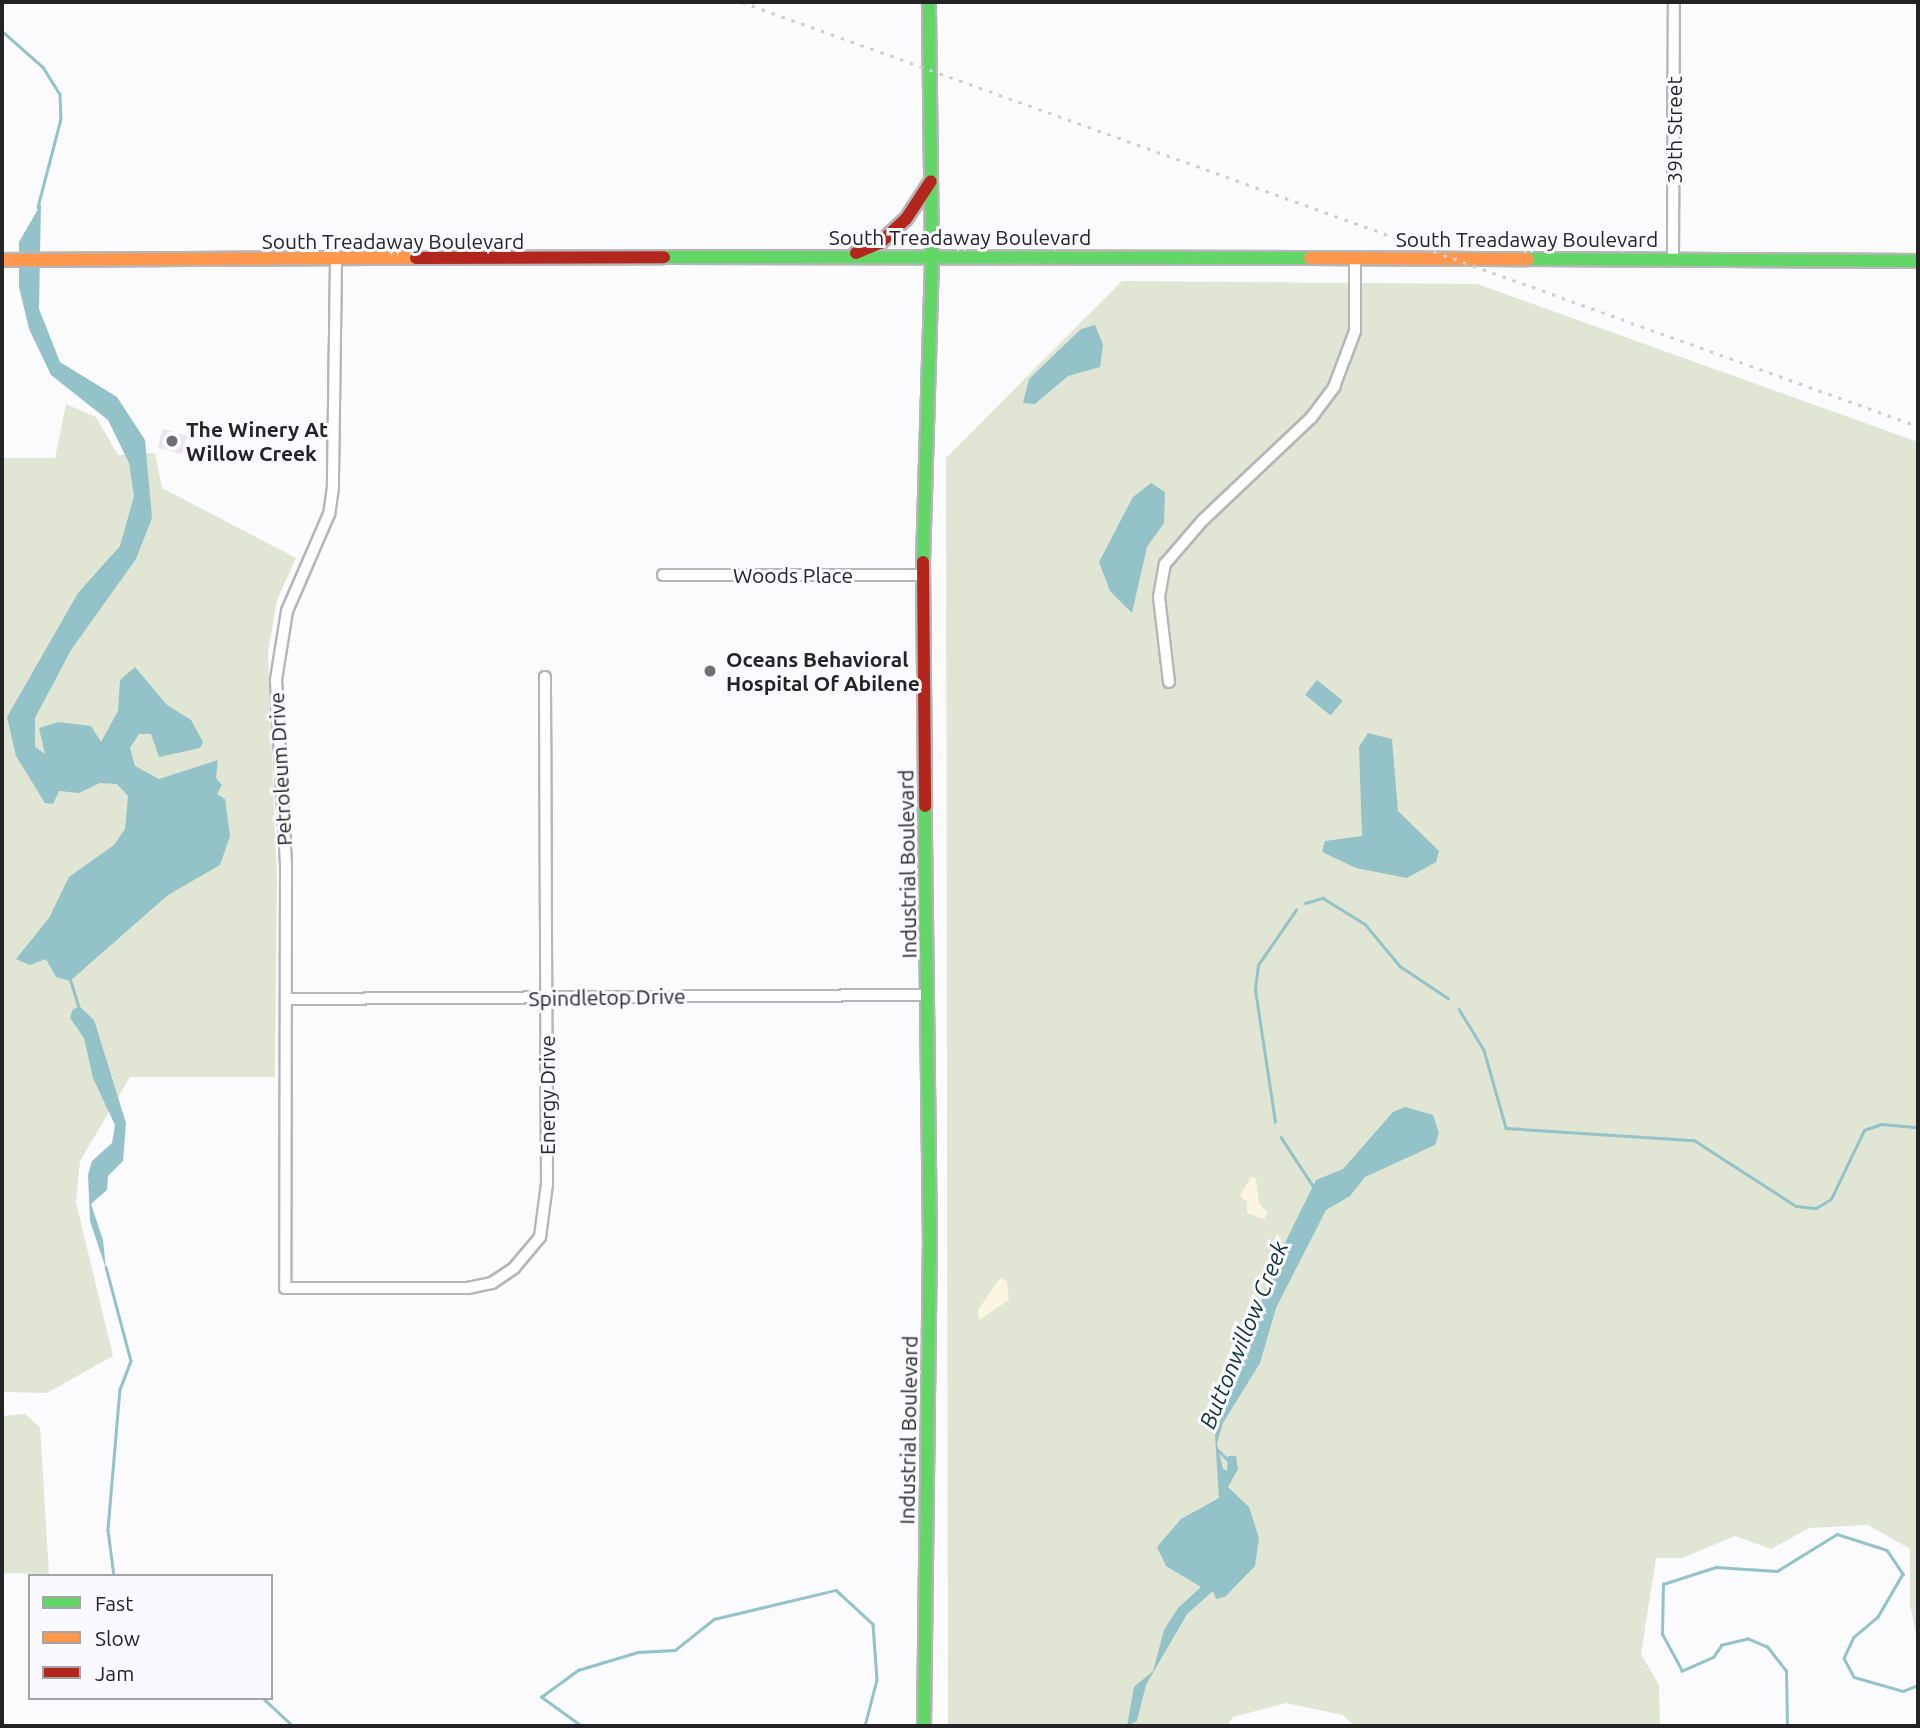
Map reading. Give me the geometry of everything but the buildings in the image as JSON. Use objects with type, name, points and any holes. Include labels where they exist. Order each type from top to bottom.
[{"type":"main road","name":"Industrial Boulevard","points":[[924,1726],[928,995],[922,575],[932,256],[929,2]]},
{"type":"main road","points":[[849,256],[880,243],[898,227],[931,181]]},
{"type":"main road","name":"South Treadaway Boulevard","points":[[3,260],[337,262],[932,256],[1918,261]]},
{"type":"street","name":"39th Street","points":[[1673,258],[1674,2]]},
{"type":"street","points":[[1169,682],[1159,597],[1165,564],[1203,520],[1311,418],[1334,387],[1355,331],[1355,258]]},
{"type":"street","name":"Petroleum Drive","points":[[285,1287],[286,999],[278,640],[296,581],[329,514],[334,487],[337,262]]},
{"type":"street","name":"Woods Place","points":[[663,575],[922,575]]},
{"type":"street","name":"Energy Drive","points":[[285,1287],[468,1287],[492,1283],[523,1260],[546,1218],[545,677]]},
{"type":"street","name":"Spindletop Drive","points":[[286,999],[928,995]]},
{"type":"green space","points":[[1122,281],[1477,284],[1918,442],[1918,1645],[1910,1604],[1910,1549],[1868,1525],[1809,1528],[1771,1549],[1735,1536],[1682,1558],[1656,1558],[1641,1654],[1659,1685],[1660,1726],[1355,1726],[1343,1715],[1286,1703],[1233,1717],[1227,1726],[948,1726],[946,458]]},
{"type":"green space","points":[[66,404],[96,417],[118,455],[155,453],[162,488],[296,558],[277,600],[268,653],[277,880],[275,1077],[130,1077],[80,1161],[76,1202],[113,1356],[47,1393],[2,1392],[2,458],[55,458]]},
{"type":"green space","points":[[25,1414],[40,1427],[49,1574],[2,1573],[2,1416]]},
{"type":"sand","points":[[1251,1177],[1256,1178],[1259,1204],[1268,1213],[1264,1219],[1247,1213],[1247,1202],[1240,1196]]},
{"type":"sand","points":[[1000,1278],[1007,1281],[1009,1300],[979,1320],[978,1310]]},
{"type":"water","points":[[41,204],[39,309],[60,362],[117,397],[145,440],[152,518],[136,559],[71,650],[35,718],[35,747],[45,754],[39,728],[58,722],[91,726],[101,742],[118,711],[120,680],[135,667],[167,705],[191,720],[203,742],[200,748],[159,757],[151,734],[139,734],[130,748],[135,766],[159,779],[218,760],[216,778],[222,785],[217,794],[225,799],[230,836],[220,865],[168,895],[70,981],[56,977],[46,959],[30,965],[16,959],[49,918],[69,877],[114,845],[125,829],[128,796],[117,784],[100,783],[79,793],[59,791],[53,804],[45,803],[16,756],[7,717],[78,593],[120,546],[134,496],[129,463],[108,420],[51,375],[29,329],[19,287],[19,242]]},
{"type":"water","points":[[1095,325],[1103,345],[1100,367],[1068,376],[1035,404],[1023,403],[1029,379],[1081,329]]},
{"type":"water","points":[[1151,483],[1165,492],[1164,523],[1147,547],[1132,613],[1110,591],[1099,562],[1133,497]]},
{"type":"water","points":[[1317,680],[1343,701],[1331,716],[1305,695]]},
{"type":"water","points":[[1368,733],[1392,739],[1398,811],[1439,851],[1436,862],[1407,878],[1356,868],[1322,852],[1325,841],[1362,836],[1359,747]]},
{"type":"water","points":[[80,1007],[94,1020],[126,1123],[123,1161],[108,1176],[107,1190],[91,1204],[103,1240],[106,1269],[90,1221],[88,1175],[92,1161],[112,1143],[115,1125],[93,1078],[84,1038],[70,1018],[73,1009]]},
{"type":"water","points":[[1405,1107],[1433,1115],[1439,1133],[1435,1145],[1365,1177],[1350,1196],[1326,1210],[1276,1308],[1260,1363],[1223,1423],[1217,1443],[1223,1469],[1227,1471],[1228,1456],[1236,1456],[1238,1469],[1228,1487],[1249,1507],[1259,1538],[1255,1566],[1225,1597],[1216,1599],[1213,1591],[1187,1614],[1146,1685],[1137,1721],[1127,1726],[1134,1687],[1153,1671],[1164,1630],[1178,1608],[1201,1587],[1166,1566],[1157,1547],[1181,1519],[1219,1498],[1215,1435],[1274,1265],[1316,1180],[1343,1169],[1393,1112]]},
{"type":"waterway","name":"Buttonwillow Creek","points":[[2,31],[43,67],[60,94],[61,119],[38,207]]},
{"type":"waterway","name":"Buttonwillow Creek","points":[[1305,903],[1323,898],[1365,924],[1400,966],[1448,998]]},
{"type":"waterway","name":"Buttonwillow Creek","points":[[1275,1122],[1255,989],[1258,965],[1296,910]]},
{"type":"waterway","name":"Buttonwillow Creek","points":[[70,978],[79,1008]]},
{"type":"waterway","name":"Buttonwillow Creek","points":[[1459,1009],[1484,1050],[1506,1128],[1694,1140],[1796,1206],[1816,1208],[1831,1199],[1864,1130],[1881,1124],[1918,1127]]},
{"type":"waterway","name":"Buttonwillow Creek","points":[[1281,1137],[1315,1189]]},
{"type":"waterway","name":"Buttonwillow Creek","points":[[106,1267],[131,1361],[120,1389],[108,1530],[114,1574]]},
{"type":"waterway","name":"Buttonwillow Creek","points":[[1218,1450],[1228,1460]]},
{"type":"waterway","points":[[1787,1726],[1786,1671],[1767,1647],[1748,1639],[1722,1645],[1714,1657],[1682,1671],[1662,1634],[1663,1584],[1716,1567],[1777,1571],[1837,1534],[1887,1550],[1903,1574],[1878,1617],[1854,1637],[1844,1658],[1854,1677],[1903,1691],[1918,1685]]},
{"type":"waterway","name":"Buttonwillow Creek","points":[[581,1726],[541,1697],[578,1670],[638,1652],[675,1650],[714,1619],[836,1590],[873,1624],[877,1680],[865,1726]]},
{"type":"waterway","name":"Buttonwillow Creek","points":[[265,1700],[293,1726]]},
{"type":"waterway","name":"Buttonwillow Creek","points":[[388,1726],[393,1726]]},
{"type":"railway","points":[[742,2],[1918,426]]},
{"type":"traffic: fast","points":[[923,562],[932,256],[929,2]]},
{"type":"traffic: fast","points":[[664,257],[1310,258]]},
{"type":"traffic: fast","points":[[1528,259],[1918,261]]},
{"type":"traffic: fast","points":[[924,1726],[930,1245],[925,806]]},
{"type":"traffic: slow","points":[[2,260],[416,258]]},
{"type":"traffic: slow","points":[[1310,258],[1528,259]]},
{"type":"traffic: jam","points":[[856,253],[880,243],[906,219],[931,181]]},
{"type":"traffic: jam","points":[[416,258],[664,257]]},
{"type":"traffic: jam","points":[[923,562],[925,806]]},
{"type":"place","name":"The Winery At Willow Creek","points":[[172,441]]},
{"type":"place","name":"Oceans Behavioral Hospital Of Abilene","points":[[710,671]]}]
